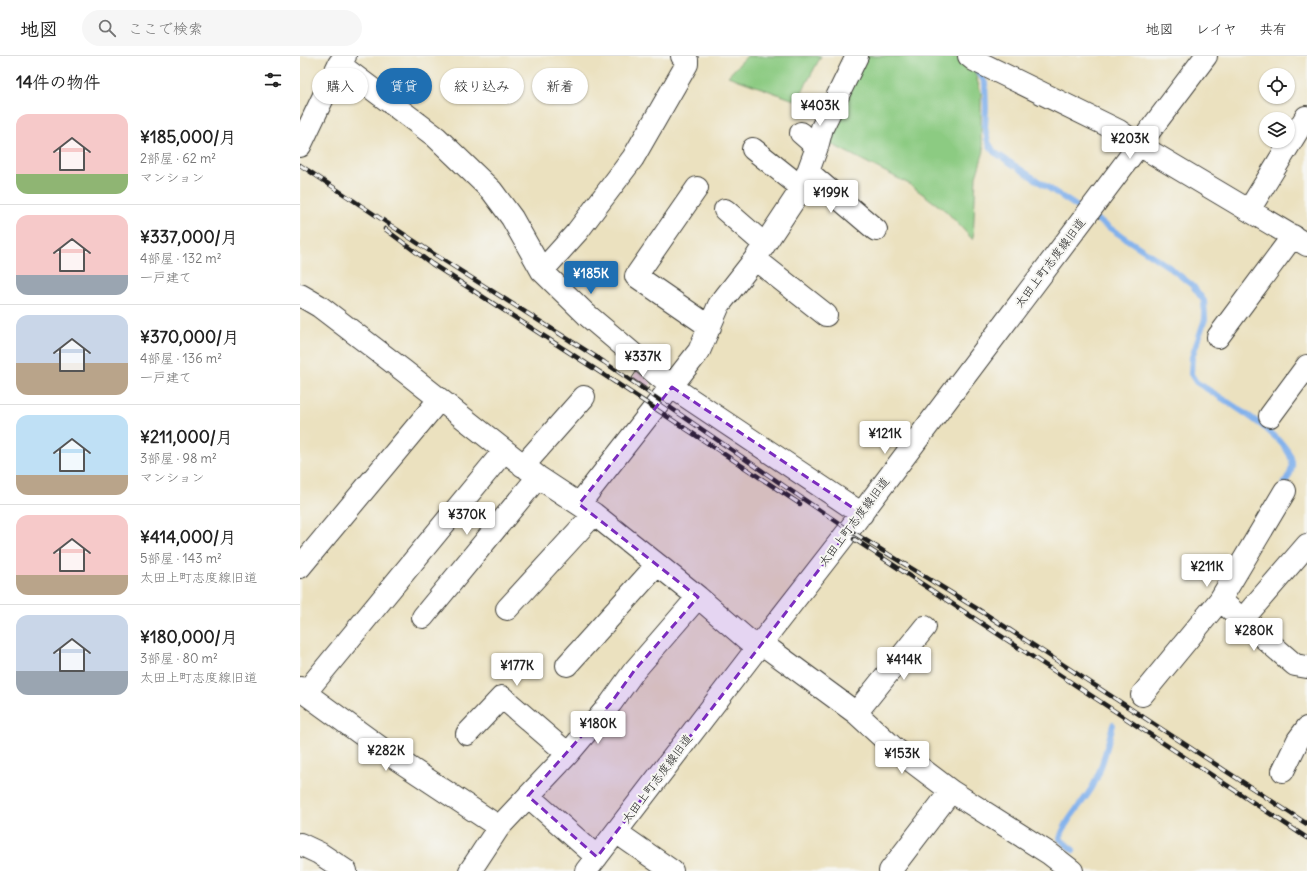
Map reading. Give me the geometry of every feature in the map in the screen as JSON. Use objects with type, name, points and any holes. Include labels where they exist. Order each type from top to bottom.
[{"type":"street","points":[[542,271],[577,232],[633,158],[687,64],[687,60],[682,56]]},
{"type":"street","points":[[507,609],[586,509],[699,351],[719,305],[759,251],[805,180],[809,140],[822,128],[857,56]]},
{"type":"street","points":[[969,56],[974,60],[1119,131],[1139,145],[1300,241],[1218,336]]},
{"type":"street","name":"太田上町志度線旧道","points":[[592,864],[862,514],[1206,56]]},
{"type":"street","points":[[300,146],[342,60],[436,137],[492,191],[512,218],[542,271],[587,315],[672,387],[862,514]]},
{"type":"street","points":[[1249,210],[1306,117]]},
{"type":"street","points":[[753,150],[805,180],[876,230]]},
{"type":"street","points":[[697,188],[636,276],[710,327]]},
{"type":"street","points":[[725,210],[759,251],[826,315]]},
{"type":"street","points":[[300,295],[319,306],[404,371],[531,472],[586,509],[759,646],[856,713],[894,748],[951,791],[1050,854],[1072,871]]},
{"type":"street","points":[[1270,416],[1307,366]]},
{"type":"street","points":[[423,617],[531,472],[584,397]]},
{"type":"street","points":[[300,567],[439,400]]},
{"type":"street","points":[[499,827],[389,754],[302,690],[504,451]]},
{"type":"street","points":[[1142,695],[1220,600],[1285,491]]},
{"type":"street","points":[[1242,620],[1307,545]]},
{"type":"street","points":[[567,665],[657,565]]},
{"type":"street","points":[[470,871],[499,827],[568,754],[611,703],[634,671],[698,597]]},
{"type":"street","points":[[1220,600],[1295,665],[1307,667]]},
{"type":"street","points":[[856,713],[925,627]]},
{"type":"street","points":[[467,734],[502,697],[568,754]]},
{"type":"street","points":[[1282,771],[1298,740],[1307,728]]},
{"type":"street","points":[[890,871],[951,791]]},
{"type":"street","points":[[528,796],[592,864]]},
{"type":"street","points":[[616,832],[671,871]]},
{"type":"street","points":[[300,844],[319,853],[346,871]]},
{"type":"highlighted area","points":[[672,387],[862,514],[597,857],[528,796],[611,703],[634,671],[698,597],[579,504]]},
{"type":"green space","points":[[747,56],[821,56],[797,101],[728,76]]},
{"type":"green space","points":[[861,56],[956,56],[974,70],[981,93],[981,138],[984,151],[976,177],[973,240],[946,211],[909,184],[823,140]]},
{"type":"building","points":[[640,366],[654,379],[648,389],[632,378]]},
{"type":"waterway","points":[[977,69],[985,83],[985,128],[988,142],[994,152],[1169,267],[1193,286],[1204,301],[1205,319],[1192,357],[1191,374],[1196,382],[1249,416],[1286,448],[1291,458],[1292,465],[1290,473],[1283,486]]},
{"type":"waterway","points":[[1073,850],[1060,839],[1062,832],[1093,786],[1102,764],[1113,725]]},
{"type":"railway","points":[[300,165],[437,256],[604,362],[849,530],[984,613],[1307,824]]},
{"type":"railway","points":[[385,229],[432,264],[800,504]]},
{"type":"railway","points":[[854,539],[1307,838]]}]
